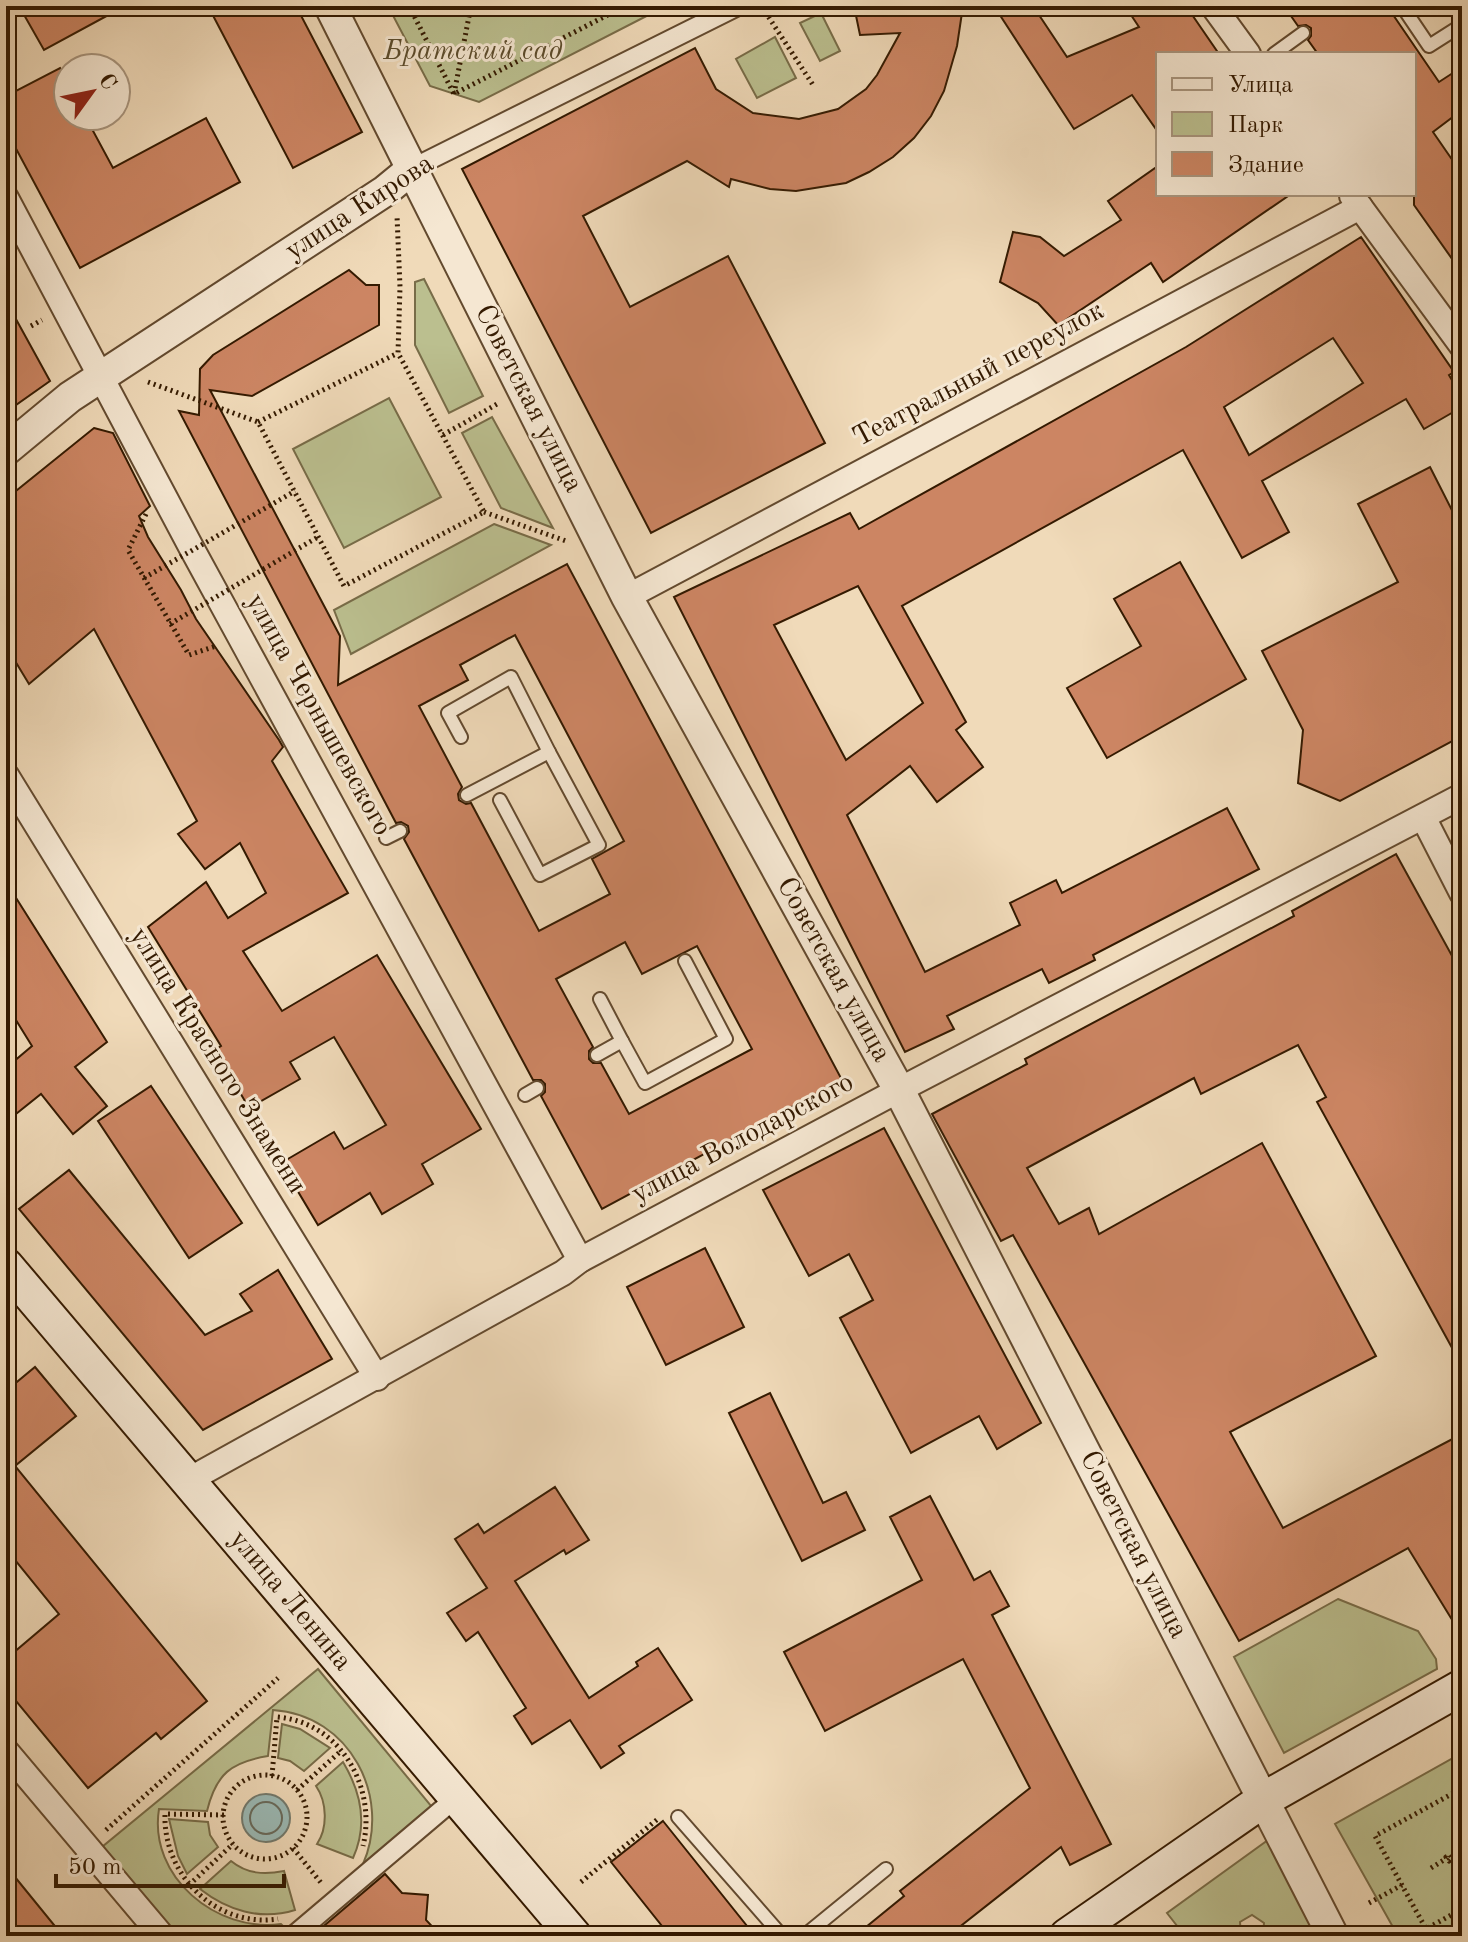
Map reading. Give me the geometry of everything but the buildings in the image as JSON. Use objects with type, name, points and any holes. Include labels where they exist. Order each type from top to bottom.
[{"type":"main road","name":"улица Ленина","points":[[6,1266],[574,1936]]},
{"type":"main road","points":[[1067,1936],[1263,1800],[1462,1687]]},
{"type":"street","name":"Советская улица","points":[[330,6],[627,597],[899,1090],[1333,1936]]},
{"type":"street","name":"улица Кирова","points":[[6,450],[70,397],[106,387],[385,191],[413,168],[738,6]]},
{"type":"street","points":[[1213,6],[1247,52]]},
{"type":"street","name":"улица Чернышевского","points":[[6,198],[580,1260]]},
{"type":"street","points":[[1355,200],[1462,346]]},
{"type":"street","name":"Театральный переулок","points":[[627,597],[1355,200]]},
{"type":"street","name":"улица Красного Знамени","points":[[6,775],[377,1378]]},
{"type":"street","name":"улица Володарского","points":[[187,1481],[377,1378],[563,1273],[580,1260],[1462,796]]},
{"type":"street","points":[[1423,817],[1462,893]]},
{"type":"street","points":[[6,1751],[162,1936]]},
{"type":"street","points":[[291,1927],[335,1900],[444,1808]]},
{"type":"lane","points":[[1402,6],[1429,46],[1462,25]]},
{"type":"lane","points":[[1277,52],[1303,33]]},
{"type":"lane","points":[[461,737],[448,713],[511,677],[599,845],[540,875],[500,800]]},
{"type":"lane","points":[[467,795],[549,752]]},
{"type":"lane","points":[[386,838],[400,831]]},
{"type":"lane","points":[[600,999],[645,1083],[726,1039],[685,961]]},
{"type":"lane","points":[[597,1055],[622,1041]]},
{"type":"lane","points":[[525,1095],[537,1088]]},
{"type":"lane","points":[[678,1817],[782,1936]]},
{"type":"lane","points":[[804,1936],[886,1869]]},
{"type":"path","points":[[409,6],[454,94]]},
{"type":"path","points":[[454,94],[471,6]]},
{"type":"path","points":[[454,94],[625,6]]},
{"type":"path","points":[[761,6],[813,85]]},
{"type":"path","points":[[397,212],[400,287],[398,353],[484,512],[572,543]]},
{"type":"path","points":[[258,422],[398,353]]},
{"type":"path","points":[[106,387],[139,378],[258,422],[344,586],[484,512]]},
{"type":"path","points":[[443,435],[501,402]]},
{"type":"path","points":[[144,578],[295,491]]},
{"type":"path","points":[[150,506],[128,550],[189,655],[227,642]]},
{"type":"path","points":[[170,624],[318,537]]},
{"type":"path","points":[[87,1847],[278,1678]]},
{"type":"path","points":[[272,1776],[277,1717],[301,1722],[319,1731],[341,1751],[358,1774],[364,1794],[367,1832],[362,1852]]},
{"type":"path","points":[[296,1790],[341,1751]]},
{"type":"path","points":[[255,1776],[272,1776],[282,1778],[296,1790],[306,1808],[307,1822],[303,1835],[293,1848],[272,1858],[258,1858],[233,1844],[226,1832],[225,1804],[232,1791],[242,1782],[255,1776]]},
{"type":"path","points":[[1462,1795],[1459,1790],[1375,1836],[1426,1929],[1462,1909]]},
{"type":"path","points":[[581,1882],[666,1813],[678,1817]]},
{"type":"path","points":[[224,1815],[165,1814],[166,1840],[172,1859],[189,1885],[212,1905],[231,1914],[291,1927]]},
{"type":"path","points":[[189,1885],[233,1844]]},
{"type":"path","points":[[293,1848],[335,1900]]},
{"type":"path","points":[[1431,1868],[1447,1858]]},
{"type":"path","points":[[1369,1903],[1402,1885]]},
{"type":"green space","name":"Братский сад","points":[[388,6],[666,6],[479,102],[430,86]]},
{"type":"green space","points":[[821,13],[840,51],[820,61],[800,23]]},
{"type":"green space","points":[[775,37],[796,78],[757,98],[736,59]]},
{"type":"green space","points":[[424,279],[483,396],[449,413],[415,345],[415,282]]},
{"type":"green space","points":[[389,398],[441,497],[344,548],[293,449]]},
{"type":"green space","points":[[492,417],[553,528],[501,508],[462,433]]},
{"type":"green space","points":[[494,524],[551,545],[351,654],[334,610]]},
{"type":"green space","points":[[1338,1599],[1418,1631],[1436,1659],[1437,1669],[1284,1753],[1234,1657]]},
{"type":"green space","points":[[318,1669],[432,1807],[363,1864],[371,1838],[372,1812],[368,1787],[358,1764],[343,1743],[324,1727],[300,1715],[273,1710],[268,1756],[244,1762],[227,1772],[215,1788],[207,1811],[159,1809],[158,1834],[164,1857],[176,1878],[192,1895],[211,1909],[233,1919],[257,1924],[281,1924],[287,1930],[280,1936],[175,1936],[102,1847]]},
{"type":"green space","points":[[282,1724],[300,1729],[330,1748],[304,1771],[290,1761],[278,1758]]},
{"type":"green space","points":[[1462,1753],[1462,1936],[1398,1936],[1335,1824]]},
{"type":"green space","points":[[343,1762],[354,1785],[360,1809],[360,1833],[353,1858],[317,1844],[325,1815],[316,1786]]},
{"type":"green space","points":[[169,1819],[208,1822],[210,1835],[218,1847],[187,1874],[178,1856]]},
{"type":"green space","points":[[1268,1840],[1318,1936],[1263,1936],[1264,1923],[1252,1915],[1240,1922],[1241,1936],[1185,1936],[1167,1913]]},
{"type":"green space","points":[[231,1861],[243,1869],[256,1872],[284,1871],[295,1910],[269,1914],[244,1912],[221,1903],[200,1889]]},
{"type":"water","points":[[266,1794],[283,1801],[290,1818],[283,1835],[266,1842],[249,1835],[242,1818],[249,1801]]}]
